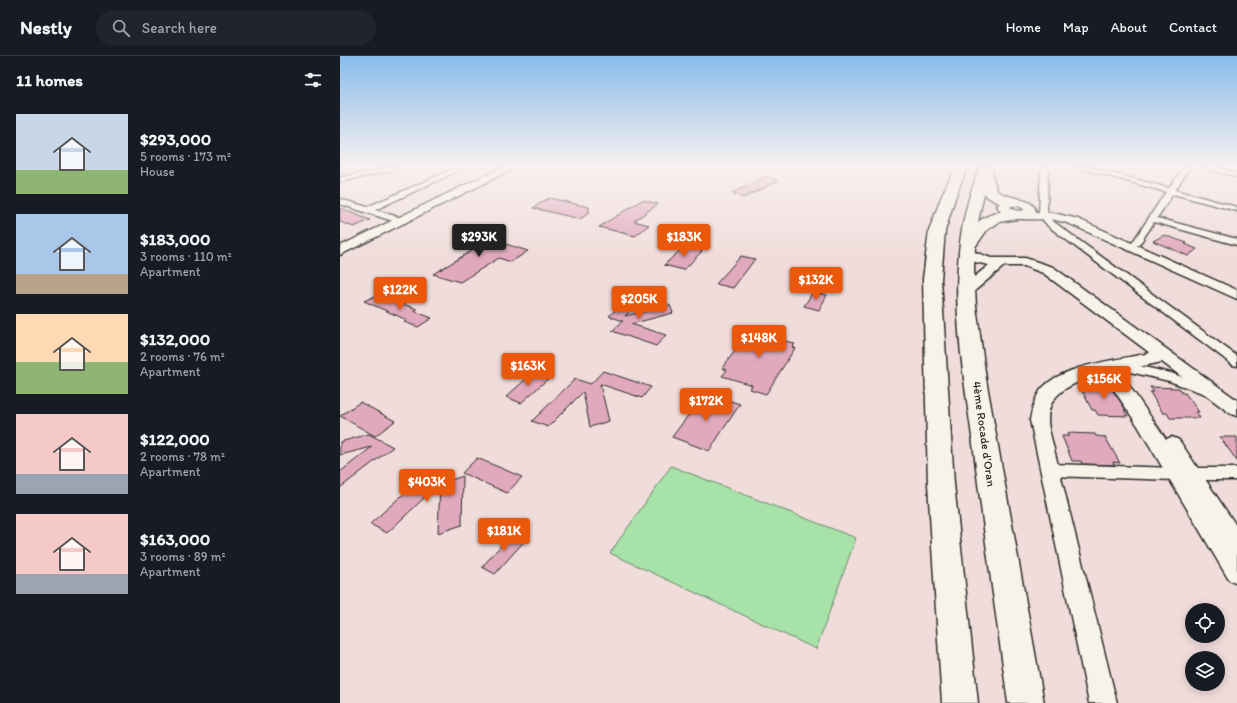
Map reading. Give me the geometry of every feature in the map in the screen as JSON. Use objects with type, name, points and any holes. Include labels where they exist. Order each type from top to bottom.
[{"type":"highway","points":[[948,197],[937,231],[932,279],[941,484],[960,703]]},
{"type":"highway","name":"4ème Rocade d'Oran","points":[[976,197],[971,213],[966,252],[967,290],[976,379],[1026,703]]},
{"type":"highway","points":[[996,197],[1021,209]]},
{"type":"highway","points":[[966,252],[973,235],[987,222],[996,217],[1021,209]]},
{"type":"street","points":[[367,210],[395,197]]},
{"type":"street","points":[[340,251],[447,197]]},
{"type":"street","points":[[1043,197],[1043,213],[1051,224],[1237,362]]},
{"type":"street","points":[[1136,243],[1168,197]]},
{"type":"street","points":[[1194,197],[1237,209]]},
{"type":"street","points":[[340,201],[402,221]]},
{"type":"street","points":[[1021,209],[1077,217],[1237,287]]},
{"type":"street","points":[[1043,213],[1074,221],[1237,295]]},
{"type":"street","points":[[1153,219],[1237,242]]},
{"type":"street","points":[[966,252],[982,260],[1000,263],[1015,261],[1025,262],[1048,270],[1237,409]]},
{"type":"street","points":[[967,290],[1000,263]]},
{"type":"street","points":[[1103,703],[1039,420],[1042,405],[1049,392],[1060,382],[1075,375],[1163,356]]},
{"type":"street","points":[[1115,367],[1171,377],[1192,384],[1237,409]]},
{"type":"street","points":[[1115,367],[1144,421],[1237,546]]},
{"type":"street","points":[[1050,470],[1237,474]]},
{"type":"street","points":[[1183,474],[1237,572]]},
{"type":"green space","points":[[671,466],[856,538],[816,649],[610,553]]},
{"type":"building","points":[[549,198],[589,207],[589,213],[580,219],[533,208]]},
{"type":"building","points":[[642,200],[658,204],[634,221],[649,225],[635,236],[599,227]]},
{"type":"building","points":[[340,208],[370,220],[354,227],[340,222]]},
{"type":"building","points":[[1164,235],[1187,243],[1185,244],[1197,249],[1188,256],[1153,241]]},
{"type":"building","points":[[480,236],[528,251],[511,262],[499,258],[460,282],[433,274],[473,250],[462,246]]},
{"type":"building","points":[[685,246],[703,250],[684,270],[664,265]]},
{"type":"building","points":[[741,256],[755,259],[733,288],[716,284]]},
{"type":"building","points":[[639,289],[650,292],[625,316],[670,305],[673,313],[631,324],[666,335],[656,346],[612,331],[623,321],[609,316]]},
{"type":"building","points":[[813,292],[827,295],[819,310],[804,306]]},
{"type":"building","points":[[375,296],[386,301],[388,299],[417,309],[414,311],[432,318],[418,327],[404,322],[407,320],[364,301]]},
{"type":"building","points":[[753,327],[786,336],[783,340],[795,344],[792,347],[795,348],[766,394],[750,389],[752,385],[722,376],[727,370],[722,368]]},
{"type":"building","points":[[535,371],[550,377],[521,403],[506,397]]},
{"type":"building","points":[[603,371],[651,387],[642,398],[600,384],[609,421],[590,427],[583,392],[548,427],[532,421],[575,379],[591,384]]},
{"type":"building","points":[[1082,385],[1109,385],[1126,410],[1124,410],[1128,416],[1098,415],[1095,410],[1092,410],[1082,391],[1085,391]]},
{"type":"building","points":[[1150,387],[1179,388],[1182,393],[1185,393],[1199,412],[1196,412],[1200,418],[1170,418],[1167,413],[1163,413],[1157,404],[1150,392],[1154,392]]},
{"type":"building","points":[[705,393],[740,404],[709,451],[672,437]]},
{"type":"building","points":[[360,402],[395,421],[375,436],[340,416]]},
{"type":"building","points":[[1068,433],[1095,434],[1096,436],[1105,437],[1120,463],[1113,462],[1114,465],[1082,464],[1081,461],[1072,461],[1062,436],[1069,436]]},
{"type":"building","points":[[369,434],[393,447],[340,488],[340,472],[372,447],[340,455],[340,442]]},
{"type":"building","points":[[1220,437],[1237,437],[1237,461]]},
{"type":"building","points":[[477,458],[522,477],[507,493],[462,473]]},
{"type":"building","points":[[428,472],[448,481],[463,476],[462,525],[438,533],[440,483],[387,533],[370,524]]},
{"type":"building","points":[[514,531],[527,538],[495,574],[482,567]]}]
